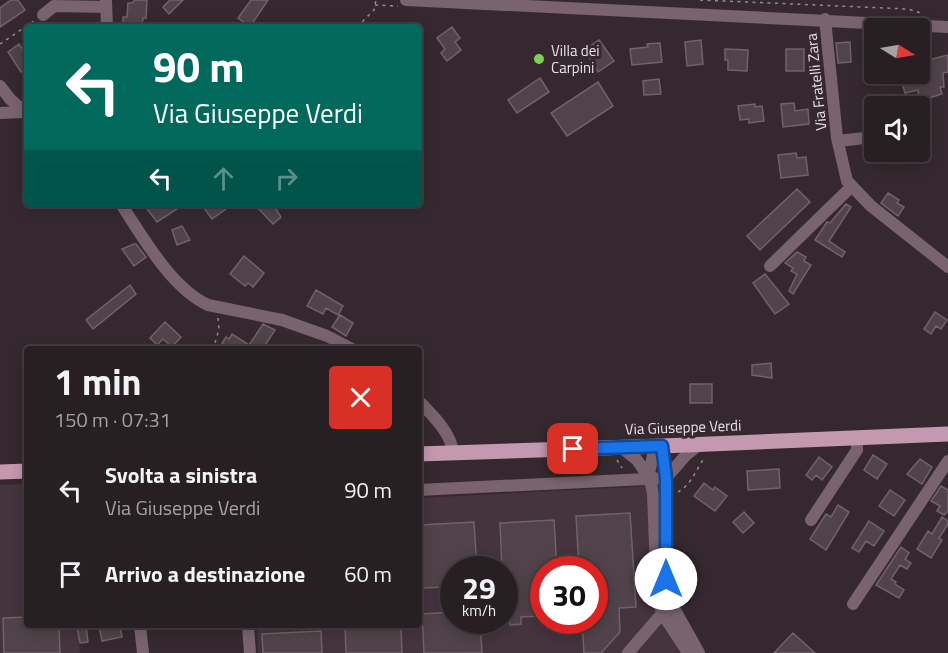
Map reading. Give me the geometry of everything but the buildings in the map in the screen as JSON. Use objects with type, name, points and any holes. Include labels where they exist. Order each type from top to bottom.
[{"type":"main road","name":"Via Giuseppe Verdi","points":[[422,454],[658,446],[702,451],[857,438],[948,434]]},
{"type":"main road","points":[[0,472],[24,471]]},
{"type":"street","points":[[407,0],[591,4],[948,27]]},
{"type":"street","points":[[43,15],[54,6],[106,4],[107,24]]},
{"type":"street","name":"Via Fratelli Zara","points":[[825,20],[838,141],[843,172],[847,181],[871,206],[948,267]]},
{"type":"street","points":[[0,86],[24,112]]},
{"type":"street","points":[[0,113],[24,113]]},
{"type":"street","name":"Via Fratelli Zara","points":[[838,141],[864,138]]},
{"type":"street","points":[[770,266],[852,186]]},
{"type":"street","points":[[123,207],[163,265],[184,289],[198,300],[216,307],[282,320],[327,336],[346,346]]},
{"type":"street","points":[[422,404],[445,432],[453,446],[453,452]]},
{"type":"street","points":[[811,520],[858,450],[857,438]]},
{"type":"street","points":[[658,446],[666,478],[666,579],[671,603],[699,653]]},
{"type":"street","points":[[658,446],[650,466],[653,494],[655,587],[662,613],[688,653]]},
{"type":"street","points":[[621,447],[637,460],[650,479]]},
{"type":"street","points":[[422,490],[666,478],[686,455],[702,451]]},
{"type":"street","points":[[853,604],[948,461]]},
{"type":"street","points":[[628,653],[671,603]]},
{"type":"street","points":[[140,628],[143,653]]},
{"type":"street","points":[[248,628],[250,653]]},
{"type":"path","points":[[360,24],[374,10],[376,0]]},
{"type":"path","points":[[700,0],[908,9],[916,10],[930,18]]},
{"type":"path","points":[[30,24],[43,15]]},
{"type":"path","points":[[0,44],[24,28]]},
{"type":"path","points":[[214,346],[219,328],[216,307]]},
{"type":"path","points":[[666,493],[682,491],[702,451]]},
{"type":"shaded area","points":[[24,484],[24,628],[77,628],[80,653],[0,653],[0,485]]},
{"type":"shaded area","points":[[648,486],[650,602],[680,653],[258,653],[257,628],[422,628],[422,498]]},
{"type":"place","name":"Villa dei Carpini","points":[[539,59]]},
{"type":"route","points":[[573,449],[662,446],[666,478],[666,579]]}]
